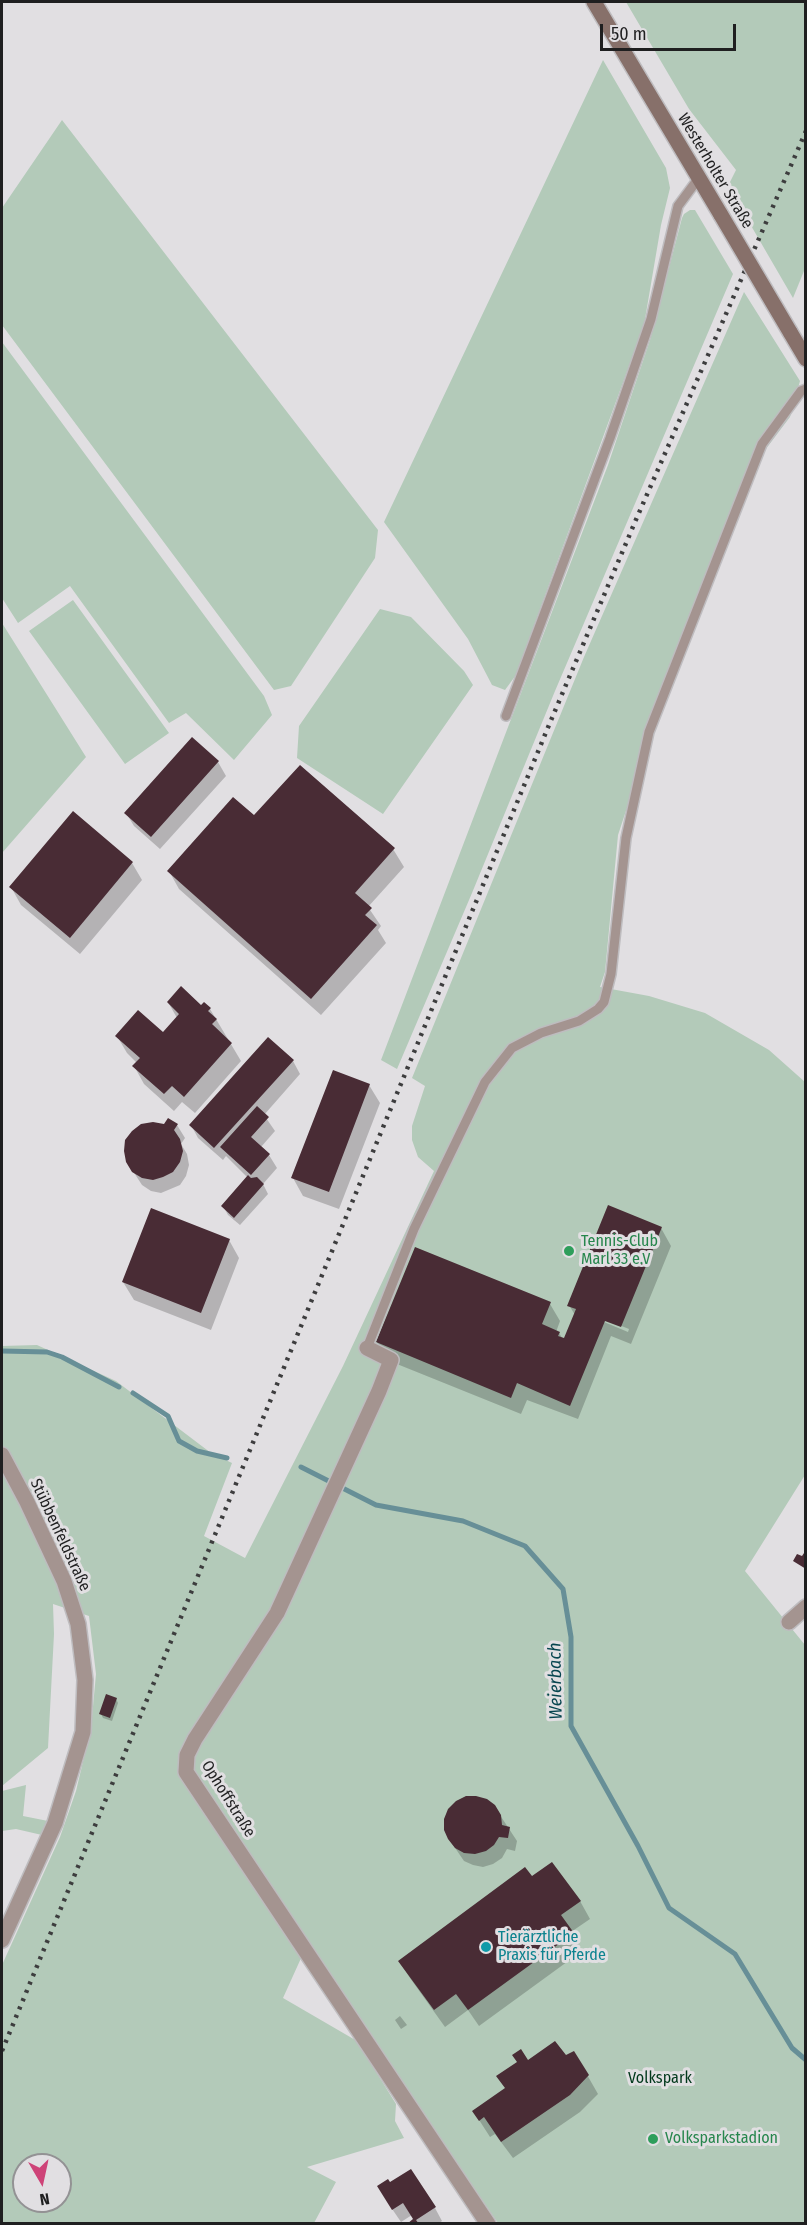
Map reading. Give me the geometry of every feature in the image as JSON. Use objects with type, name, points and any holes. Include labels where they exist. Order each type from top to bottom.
[{"type":"main road","name":"Westerholter Straße","points":[[594,2],[806,359]]},
{"type":"street","name":"Ophoffstraße","points":[[367,1348],[391,1360],[379,1391],[277,1613],[195,1739],[187,1755],[186,1772],[488,2223]]},
{"type":"street","name":"Stübbenfeldstraße","points":[[2,1455],[64,1581],[78,1624],[85,1680],[83,1732],[55,1822],[2,1940]]},
{"type":"street","points":[[789,1622],[806,1607]]},
{"type":"lane","points":[[506,716],[606,449],[647,329],[678,206],[698,179]]},
{"type":"lane","points":[[367,1348],[414,1229],[485,1082],[512,1048],[541,1033],[579,1021],[598,1009],[604,1002],[611,974],[626,838],[649,732],[762,444],[806,388]]},
{"type":"green space","points":[[626,2],[805,2],[806,266],[793,298],[728,186],[736,170],[689,109]]},
{"type":"green space","points":[[603,60],[666,168],[670,188],[661,225],[644,325],[516,675],[505,690],[492,685],[468,639],[384,522]]},
{"type":"green space","points":[[62,120],[378,530],[375,558],[291,686],[274,690],[2,325],[2,208]]},
{"type":"green space","points":[[690,210],[695,210],[733,274],[397,1069],[381,1060],[608,465],[650,340],[682,218]]},
{"type":"green space","name":"Volkspark","points":[[744,292],[800,381],[790,417],[762,454],[653,729],[618,835],[605,972],[600,987],[649,996],[705,1013],[769,1050],[805,1082],[805,1475],[745,1571],[805,1645],[805,2223],[498,2223],[432,2128],[190,1764],[185,1776],[302,1956],[283,1998],[357,2041],[396,2104],[395,2121],[404,2138],[307,2167],[336,2182],[314,2223],[2,2223],[2,1965],[60,1837],[76,1791],[91,1728],[96,1674],[89,1616],[53,1604],[54,1634],[48,1748],[2,1786],[2,1346],[37,1345],[116,1381],[211,1453],[232,1463],[204,1536],[245,1558],[343,1366],[434,1171],[418,1157],[412,1140],[412,1126],[425,1086],[412,1078],[584,657]]},
{"type":"green space","points":[[2,342],[264,696],[272,715],[234,760],[186,713],[169,723],[70,586],[18,623],[2,598]]},
{"type":"green space","points":[[73,600],[169,733],[125,764],[29,631]]},
{"type":"green space","points":[[380,609],[411,617],[464,671],[473,685],[383,814],[297,758],[299,726]]},
{"type":"green space","points":[[2,623],[86,757],[2,853]]},
{"type":"green space","points":[[26,1785],[23,1816],[48,1821],[42,1835],[16,1829],[2,1831],[2,1791]]},
{"type":"building","points":[[192,737],[219,761],[151,837],[124,813]]},
{"type":"building","points":[[300,765],[395,848],[355,893],[372,908],[365,915],[377,925],[311,999],[167,871],[233,797],[254,815]]},
{"type":"building","points":[[73,811],[133,862],[70,938],[9,887]]},
{"type":"building","points":[[181,986],[201,1005],[204,1002],[211,1008],[208,1011],[217,1019],[212,1024],[232,1043],[184,1097],[172,1086],[164,1094],[132,1066],[140,1058],[115,1036],[138,1010],[163,1032],[179,1014],[167,1002]]},
{"type":"building","points":[[268,1037],[294,1060],[214,1148],[189,1125]]},
{"type":"building","points":[[333,1070],[370,1084],[329,1192],[291,1178]]},
{"type":"building","points":[[257,1106],[269,1117],[251,1137],[270,1154],[251,1175],[220,1147]]},
{"type":"building","points":[[168,1118],[178,1124],[174,1130],[180,1139],[183,1151],[180,1162],[173,1172],[163,1177],[153,1180],[142,1178],[132,1172],[126,1162],[125,1140],[141,1124],[153,1122],[164,1124]]},
{"type":"building","points":[[248,1175],[251,1178],[257,1177],[264,1184],[234,1218],[221,1206]]},
{"type":"building","points":[[608,1205],[662,1227],[621,1327],[605,1321],[570,1406],[517,1383],[511,1398],[376,1342],[415,1247],[551,1302],[542,1324],[560,1332],[558,1336],[564,1338],[576,1309],[567,1306]]},
{"type":"building","points":[[151,1208],[230,1239],[201,1313],[122,1282]]},
{"type":"building","points":[[806,1550],[806,1569],[793,1561],[797,1554],[802,1556]]},
{"type":"building","points":[[106,1694],[117,1698],[110,1718],[99,1714]]},
{"type":"building","points":[[466,1796],[487,1799],[495,1805],[501,1815],[502,1825],[510,1827],[508,1838],[499,1837],[486,1851],[475,1854],[464,1853],[455,1848],[444,1830],[444,1819],[448,1809],[456,1801]]},
{"type":"building","name":"Tierärztliche Praxis für Pferde","points":[[552,1862],[581,1901],[561,1915],[574,1933],[468,2010],[456,1994],[434,2010],[398,1961],[525,1867],[532,1876]]},
{"type":"building","points":[[555,2041],[566,2055],[574,2051],[589,2075],[570,2095],[501,2142],[484,2117],[479,2121],[472,2111],[505,2088],[496,2076],[517,2062],[512,2055],[521,2049],[528,2060]]},
{"type":"building","points":[[411,2169],[436,2207],[416,2220],[419,2224],[407,2224],[413,2219],[403,2203],[392,2210],[377,2186],[388,2179],[390,2182]]},
{"type":"waterway","name":"Weierbach","points":[[2,1351],[47,1352],[62,1357],[119,1387]]},
{"type":"waterway","name":"Weierbach","points":[[133,1393],[168,1416],[179,1441],[197,1451],[227,1458]]},
{"type":"waterway","name":"Weierbach","points":[[301,1467],[376,1505],[463,1521],[525,1546],[563,1589],[571,1637],[571,1726],[638,1846],[669,1908],[735,1954],[792,2048],[806,2060]]},
{"type":"railway","points":[[2,2051],[549,725],[806,131]]},
{"type":"place","name":"Tennis-Club Marl 33 e.V","points":[[569,1251]]},
{"type":"place","name":"Tierärztliche Praxis für Pferde","points":[[486,1947]]},
{"type":"place","name":"Volksparkstadion","points":[[653,2139]]}]
